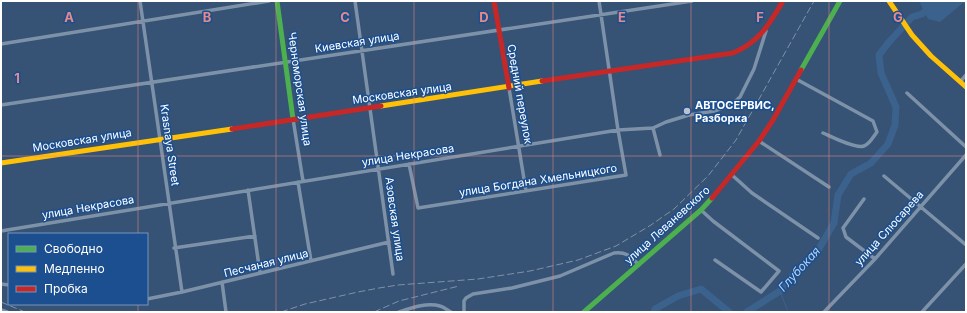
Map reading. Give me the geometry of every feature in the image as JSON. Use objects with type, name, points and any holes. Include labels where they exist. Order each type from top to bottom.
[{"type":"main road","name":"Черноморская улица","points":[[277,1],[293,119]]},
{"type":"main road","name":"Средний переулок","points":[[494,1],[509,88]]},
{"type":"main road","name":"Московская улица","points":[[1,163],[160,138],[509,88],[610,71],[733,53],[745,49],[759,38],[783,1]]},
{"type":"main road","name":"улица Леваневского","points":[[584,312],[701,210],[732,175],[773,120],[840,1]]},
{"type":"main road","points":[[889,1],[912,34],[931,56],[966,87]]},
{"type":"street","name":"Krasnaya Street","points":[[140,1],[174,248],[182,292]]},
{"type":"street","points":[[1,44],[269,1]]},
{"type":"street","name":"Азовская улица","points":[[355,1],[393,274]]},
{"type":"street","name":"улица Богдана Хмельницкого","points":[[409,164],[418,208],[626,175],[599,1]]},
{"type":"street","name":"Киевская улица","points":[[1,105],[692,1]]},
{"type":"street","name":"улица Некрасова","points":[[1,231],[618,130],[653,128],[666,122],[689,115],[714,111],[731,105],[740,97],[754,69],[766,28]]},
{"type":"street","points":[[960,82],[966,75]]},
{"type":"street","points":[[796,79],[873,121],[877,132],[864,146],[858,147],[823,133]]},
{"type":"street","name":"Средний переулок","points":[[509,88],[526,190]]},
{"type":"street","points":[[906,93],[966,147]]},
{"type":"street","name":"Черноморская улица","points":[[293,119],[303,181]]},
{"type":"street","points":[[653,128],[660,155]]},
{"type":"street","points":[[758,141],[829,187]]},
{"type":"street","name":"улица Слюсарева","points":[[824,312],[875,259],[966,155]]},
{"type":"street","points":[[732,175],[752,193],[818,238]]},
{"type":"street","points":[[884,176],[966,244]]},
{"type":"street","points":[[298,182],[311,261]]},
{"type":"street","points":[[248,190],[260,273]]},
{"type":"street","points":[[864,199],[843,228],[846,237],[875,259]]},
{"type":"street","points":[[701,210],[713,221],[779,271],[761,292],[714,260]]},
{"type":"street","points":[[174,248],[255,236]]},
{"type":"street","name":"Песчаная улица","points":[[148,299],[389,242]]},
{"type":"street","points":[[464,312],[464,301],[473,294],[512,288],[560,276],[614,253],[620,252],[627,254],[638,265]]},
{"type":"street","points":[[922,312],[966,264]]},
{"type":"street","points":[[222,282],[226,312]]},
{"type":"street","points":[[399,312],[414,307],[430,305],[439,306],[451,312]]},
{"type":"street","points":[[1,310],[7,312]]},
{"type":"water","points":[[919,1],[966,1],[966,4],[963,3],[940,22],[928,19]]},
{"type":"waterway","name":"Глубокая","points":[[747,312],[780,291],[793,275],[817,252],[834,223],[838,195],[851,174],[871,163],[888,144],[895,125],[896,107],[881,73],[879,55],[912,17],[922,14],[936,1]]},
{"type":"waterway","name":"Глубокая","points":[[654,312],[655,309],[678,296],[701,289],[729,312]]},
{"type":"waterway","points":[[780,291],[788,312]]},
{"type":"railway","points":[[281,312],[305,304],[379,288],[398,285],[478,279],[530,271],[578,260],[616,246],[674,209],[708,176],[736,140],[814,1]]},
{"type":"railway","points":[[374,312],[399,301],[459,286]]},
{"type":"railway","points":[[1,302],[8,305]]},
{"type":"railway","points":[[8,305],[25,312]]},
{"type":"traffic: fast","points":[[277,1],[293,119]]},
{"type":"traffic: fast","points":[[801,70],[840,1]]},
{"type":"traffic: fast","points":[[584,312],[701,210],[712,198]]},
{"type":"traffic: slow","points":[[889,1],[912,35],[931,56],[966,87]]},
{"type":"traffic: slow","points":[[381,106],[542,81]]},
{"type":"traffic: slow","points":[[1,163],[232,129]]},
{"type":"traffic: jam","points":[[494,1],[509,88]]},
{"type":"traffic: jam","points":[[542,81],[733,53],[742,49],[757,38],[773,18],[783,1]]},
{"type":"traffic: jam","points":[[712,198],[759,141],[773,120],[801,70]]},
{"type":"traffic: jam","points":[[232,129],[381,106]]},
{"type":"place","name":"АВТОСЕРВИС, Разборка","points":[[687,111]]}]
